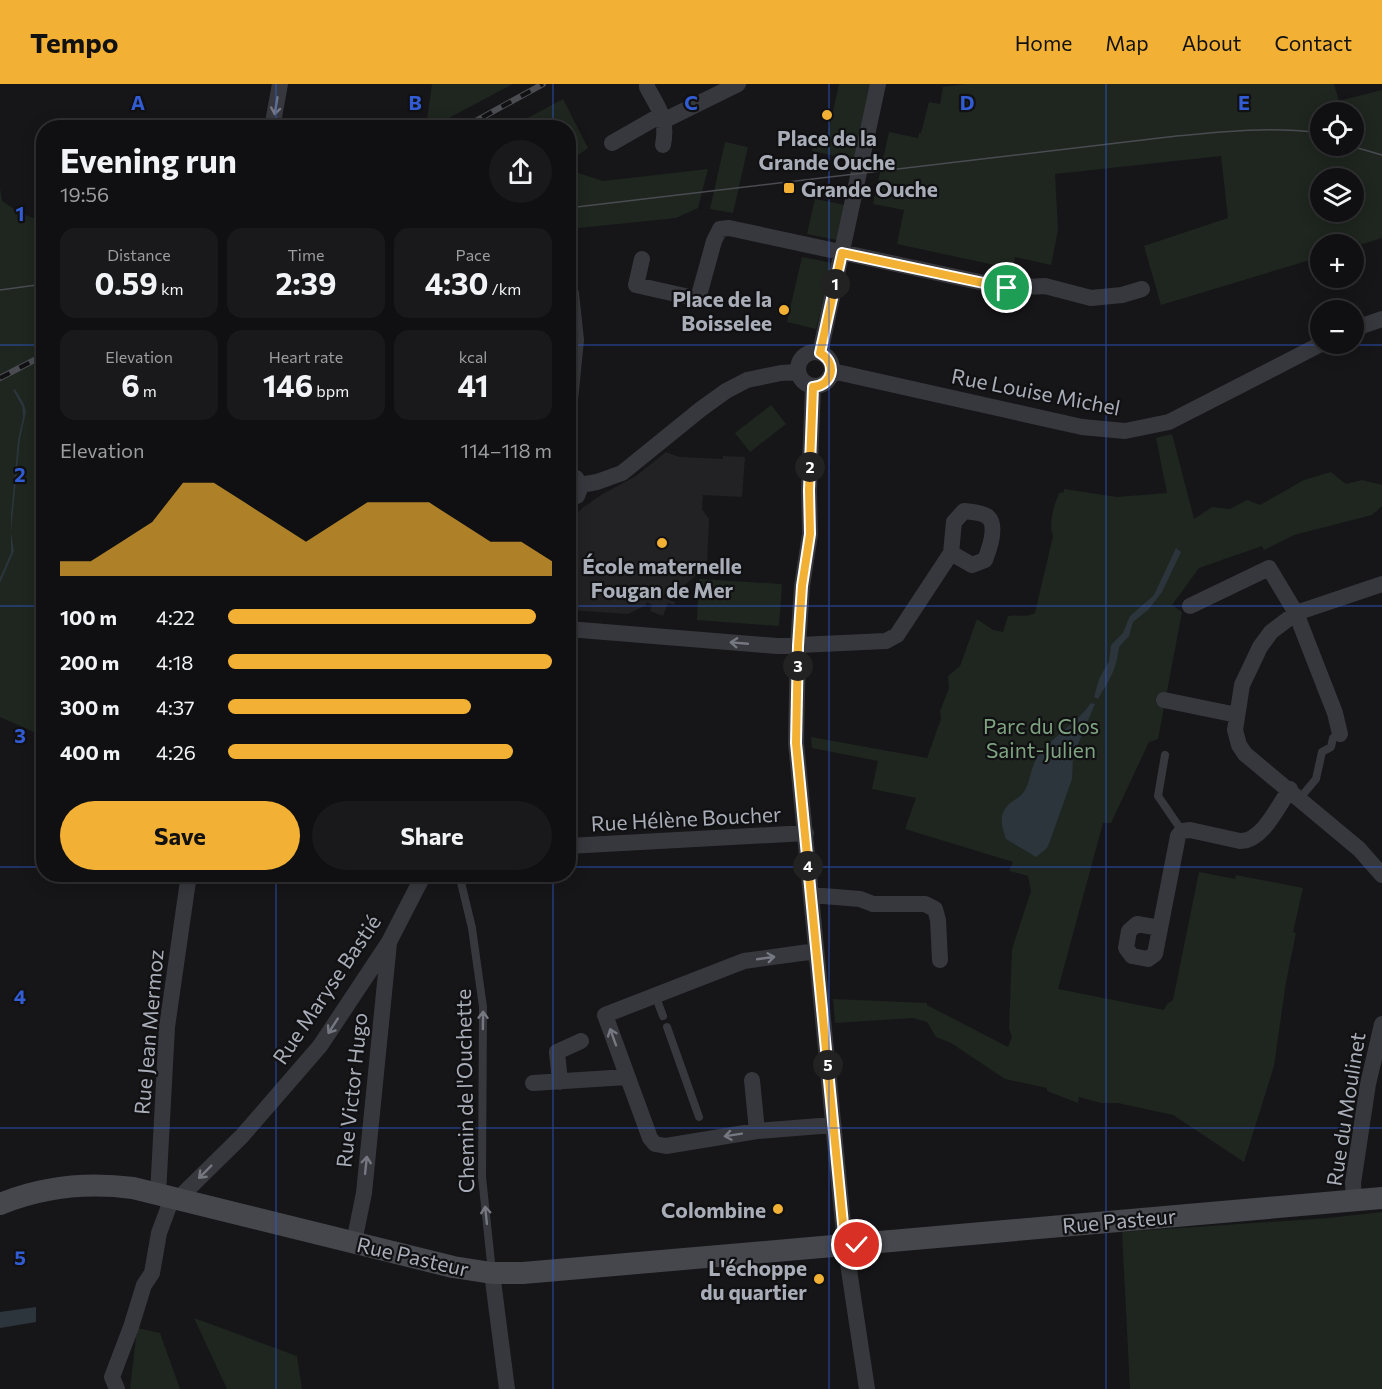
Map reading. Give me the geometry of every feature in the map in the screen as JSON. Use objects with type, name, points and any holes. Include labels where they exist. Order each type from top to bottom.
[{"type":"street","points":[[274,120],[280,84]]},
{"type":"street","points":[[647,84],[665,120],[663,145]]},
{"type":"street","points":[[612,142],[654,119],[665,120],[738,84]]},
{"type":"street","points":[[820,353],[878,84]]},
{"type":"street","points":[[642,259],[636,285],[698,299],[714,242],[720,229],[729,228],[1007,288],[1045,286],[1091,298],[1122,295],[1142,289]]},
{"type":"street","points":[[1364,325],[1382,319]]},
{"type":"street","name":"Rue Louise Michel","points":[[832,371],[1082,427],[1125,431],[1169,422],[1310,350]]},
{"type":"street","points":[[814,352],[820,353],[829,360],[832,371],[828,381],[813,387],[803,382],[797,372],[797,366],[803,356],[814,352]]},
{"type":"street","points":[[576,480],[597,482],[622,472],[726,391],[747,380],[781,372],[797,372]]},
{"type":"street","points":[[813,387],[809,490],[810,544],[802,586],[796,743],[845,1245],[867,1389]]},
{"type":"street","points":[[576,483],[580,490],[576,496]]},
{"type":"street","points":[[576,630],[777,646],[886,641],[897,636],[951,553]]},
{"type":"street","points":[[1190,606],[1269,568],[1296,613],[1335,713],[1340,734]]},
{"type":"street","points":[[1382,585],[1296,613],[1271,632],[1260,647],[1242,685],[1235,730],[1239,745],[1245,754],[1359,849],[1382,875]]},
{"type":"street","points":[[1164,700],[1237,714]]},
{"type":"street","points":[[1160,928],[1178,836],[1182,831],[1190,830],[1248,842],[1257,836],[1295,794]]},
{"type":"street","name":"Rue Hélène Boucher","points":[[576,846],[806,833]]},
{"type":"street","name":"Rue Jean Mermoz","points":[[171,1197],[167,1028],[188,882]]},
{"type":"street","name":"Rue Maryse Bastié","points":[[171,1197],[184,1193],[242,1136],[320,1046],[389,942],[420,882]]},
{"type":"street","points":[[811,895],[860,898],[873,904],[925,904],[934,909],[938,920],[940,960]]},
{"type":"street","name":"Rue Victor Hugo","points":[[354,1242],[364,1193],[389,942]]},
{"type":"street","points":[[816,951],[744,961],[604,1015],[650,1138],[655,1144],[666,1146],[705,1133],[833,1125]]},
{"type":"street","name":"Rue du Moulinet","points":[[1354,1200],[1353,1183],[1368,1084],[1382,1024]]},
{"type":"street","points":[[560,1082],[557,1052],[581,1041]]},
{"type":"street","points":[[533,1083],[627,1077]]},
{"type":"street","points":[[752,1080],[757,1131]]},
{"type":"street","name":"Rue Pasteur","points":[[0,1204],[43,1190],[72,1186],[110,1185],[171,1197],[453,1267],[492,1273],[555,1271],[1382,1198]]},
{"type":"street","points":[[117,1389],[112,1377],[144,1285],[152,1273],[159,1233],[171,1197]]},
{"type":"street","points":[[492,1273],[507,1389]]},
{"type":"lane","points":[[1295,794],[1317,779],[1322,752],[1331,747],[1333,738],[1340,734]]},
{"type":"lane","points":[[1166,755],[1158,796],[1182,831]]},
{"type":"lane","name":"Chemin de l'Ouchette","points":[[461,882],[472,928],[483,1007],[482,1177],[492,1273]]},
{"type":"lane","points":[[655,995],[663,1016]]},
{"type":"lane","points":[[667,1027],[699,1117]]},
{"type":"shaded area","points":[[15,389],[26,412],[20,439],[11,532],[18,440],[23,417],[22,406],[13,390]]},
{"type":"shaded area","name":"École maternelle Fougan de Mer","points":[[666,452],[679,457],[723,459],[723,456],[745,457],[742,497],[703,495],[702,509],[709,519],[707,566],[679,590],[664,595],[663,598],[675,602],[674,605],[668,603],[663,616],[650,611],[652,605],[647,602],[646,605],[628,614],[576,610],[576,515],[601,495],[636,476]]},
{"type":"shaded area","points":[[11,532],[14,551],[0,583],[11,553]]},
{"type":"shaded area","points":[[1176,548],[1181,552],[1162,592],[1149,609],[1133,622],[1129,636],[1119,647],[1109,680],[1098,699],[1094,697],[1099,679],[1109,661],[1111,645],[1123,633],[1130,616],[1154,595]]},
{"type":"shaded area","points":[[1091,703],[1095,704],[1073,756],[1072,779],[1050,841],[1047,848],[1036,857],[1006,839],[1002,826],[1003,813],[1008,805],[1026,789],[1039,755]]},
{"type":"shaded area","points":[[36,1307],[36,1322],[0,1328],[0,1312]]},
{"type":"green space","points":[[432,84],[513,84],[445,120],[427,120]]},
{"type":"green space","points":[[839,84],[871,84],[854,160],[812,151],[814,141],[826,143]]},
{"type":"green space","points":[[966,84],[1334,84],[1339,101],[1382,90],[1382,238],[1364,244],[1364,234],[1310,234],[1310,260],[1161,305],[1144,246],[1228,218],[1221,156],[1055,174],[1058,230],[1051,265],[1015,257],[1013,269],[897,244],[904,210],[873,204],[889,132],[918,138],[929,102],[940,104],[943,87]]},
{"type":"green space","points":[[563,99],[574,120],[524,120]]},
{"type":"green space","points":[[576,124],[588,148],[576,157]]},
{"type":"green space","points":[[725,142],[748,147],[733,213],[710,209]]},
{"type":"green space","points":[[708,169],[698,208],[676,218],[576,228],[576,172],[603,181]]},
{"type":"green space","points":[[0,188],[2,201],[36,218],[36,733],[0,717]]},
{"type":"green space","points":[[815,199],[845,205],[837,240],[807,234]]},
{"type":"green space","points":[[802,257],[832,263],[816,329],[787,322]]},
{"type":"green space","points":[[771,405],[786,424],[750,452],[735,433]]},
{"type":"green space","name":"Parc du Clos Saint-Julien","points":[[1172,434],[1194,519],[1212,507],[1230,509],[1247,500],[1260,505],[1304,480],[1331,472],[1346,484],[1362,480],[1382,485],[1382,506],[1372,515],[1294,535],[1264,550],[1262,546],[1199,568],[1172,605],[1182,612],[1158,739],[1149,742],[1111,823],[1103,823],[1058,989],[1164,1010],[1173,1000],[1199,872],[1235,879],[1236,875],[1303,888],[1293,932],[1296,933],[1286,982],[1274,1066],[1244,1162],[1173,1115],[1079,1097],[1078,1103],[1047,1091],[1047,1088],[1005,1079],[951,1043],[936,1037],[927,1022],[913,1018],[835,1023],[833,999],[927,1003],[1008,1047],[1012,1037],[1009,1028],[1012,949],[1031,891],[1028,876],[1009,871],[1013,862],[905,829],[916,798],[872,789],[878,761],[812,748],[811,737],[927,758],[949,688],[948,676],[960,666],[977,619],[993,630],[1003,632],[1008,616],[1035,613],[1053,536],[1051,520],[1059,493],[1064,492],[1064,489],[1117,497],[1167,493],[1156,438]]},
{"type":"green space","points":[[699,579],[782,584],[779,626],[697,620]]},
{"type":"green space","points":[[1382,1212],[1382,1389],[1130,1389],[1122,1232],[1328,1218]]},
{"type":"green space","points":[[194,1318],[297,1356],[302,1389],[227,1389]]},
{"type":"green space","points":[[137,1328],[160,1333],[180,1389],[130,1389]]},
{"type":"tram line","points":[[576,207],[1168,137],[1263,130],[1310,132]]},
{"type":"tram line","points":[[1364,150],[1382,155]]},
{"type":"tram line","points":[[0,290],[36,285]]},
{"type":"railway","points":[[478,120],[543,84]]},
{"type":"railway","points":[[0,378],[36,359]]},
{"type":"place","name":"Place de la Grande Ouche","points":[[827,115]]},
{"type":"place","name":"Grande Ouche","points":[[789,188]]},
{"type":"place","name":"Place de la Boisselee","points":[[784,310]]},
{"type":"place","name":"École maternelle Fougan de Mer","points":[[662,543]]},
{"type":"place","name":"Colombine","points":[[778,1209]]},
{"type":"place","name":"L'échoppe du quartier","points":[[819,1279]]},
{"type":"route","points":[[857,1245],[852,1236],[844,1234],[796,743],[796,677],[802,586],[810,544],[809,490],[813,387],[824,384],[831,376],[829,360],[820,353],[842,253],[1007,288]]}]
